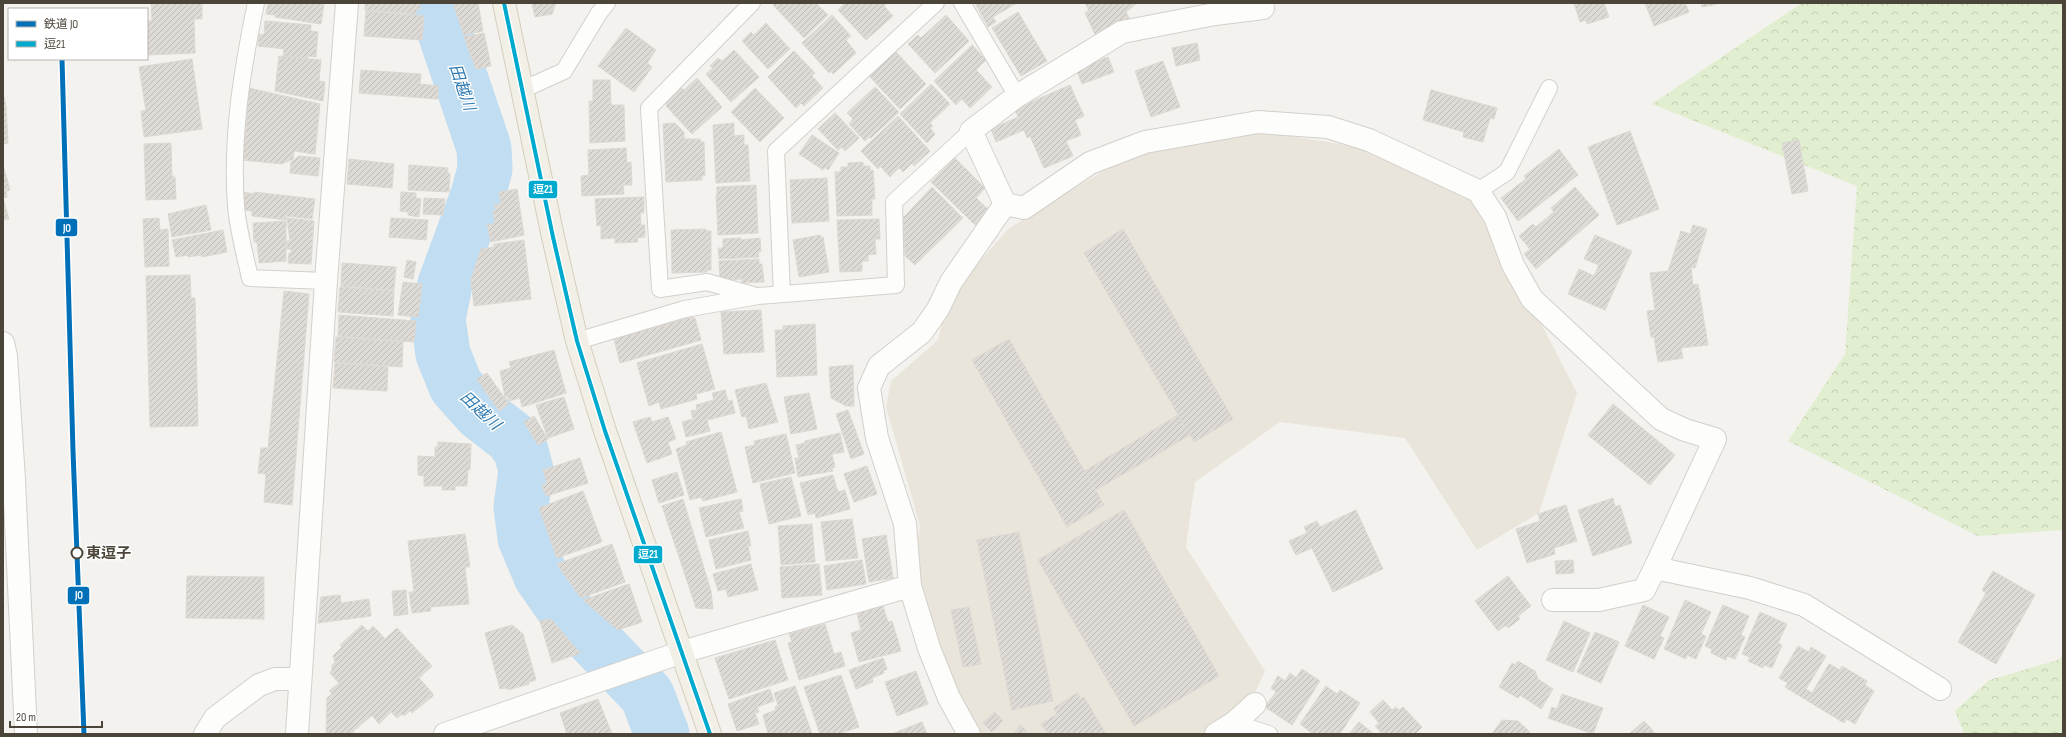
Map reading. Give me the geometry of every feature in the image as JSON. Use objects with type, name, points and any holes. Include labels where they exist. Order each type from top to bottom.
[{"type":"main road","points":[[504,3],[553,237],[577,341],[605,431],[710,734]]},
{"type":"street","points":[[296,734],[326,281],[347,3]]},
{"type":"street","points":[[1005,204],[971,131],[1016,96],[1122,32],[1215,14],[1262,8],[1262,3]]},
{"type":"street","points":[[1005,204],[1024,208],[1090,163],[1145,142],[1258,122],[1328,127],[1368,140],[1478,191],[1495,217],[1513,265],[1532,299],[1661,419],[1685,430],[1715,439],[1644,590],[1599,600],[1553,600]]},
{"type":"street","points":[[969,734],[948,698],[929,648],[910,586],[905,524],[877,438],[869,388],[879,366],[922,332],[938,309],[951,282],[1005,204]]},
{"type":"street","points":[[4,352],[14,480],[26,734]]},
{"type":"street","points":[[1655,568],[1750,588],[1804,605],[1940,688]]},
{"type":"street","points":[[445,734],[682,652],[910,586]]},
{"type":"street","points":[[205,734],[215,718],[258,685],[275,679],[300,679]]},
{"type":"street","points":[[1225,729],[1255,704]]},
{"type":"lane","points":[[256,3],[245,58],[236,132],[236,207],[250,278],[326,281]]},
{"type":"lane","points":[[522,90],[564,71],[599,12],[607,3]]},
{"type":"lane","points":[[752,3],[648,108],[660,290],[707,282],[758,296]]},
{"type":"lane","points":[[782,294],[776,151],[936,3]]},
{"type":"lane","points":[[962,3],[1016,96]]},
{"type":"lane","points":[[1478,191],[1507,172],[1549,88]]},
{"type":"lane","points":[[577,341],[685,309],[758,296],[896,285],[894,202],[971,131]]},
{"type":"lane","points":[[1225,729],[1269,734]]},
{"type":"shaded area","points":[[1251,130],[1367,148],[1462,190],[1482,209],[1577,393],[1539,513],[1477,550],[1405,438],[1280,422],[1195,482],[1186,547],[1265,671],[1252,699],[1203,734],[980,734],[938,651],[920,587],[916,550],[920,526],[886,407],[891,381],[938,340],[948,298],[1008,229],[1144,146]]},
{"type":"green space","points":[[1802,3],[2063,3],[2063,530],[1978,536],[1788,441],[1845,354],[1857,186],[1652,104]]},
{"type":"green space","points":[[2063,655],[2063,734],[1964,734],[1955,711],[1989,680],[2058,660]]},
{"type":"building","points":[[151,3],[202,3],[202,19],[194,19],[195,53],[148,55],[148,21],[152,21]]},
{"type":"building","points":[[268,3],[324,4],[321,24],[275,17],[275,15],[266,14]]},
{"type":"building","points":[[365,3],[420,3],[420,10],[417,9],[416,14],[365,10]]},
{"type":"building","points":[[453,3],[478,3],[483,31],[464,35]]},
{"type":"building","points":[[532,3],[556,3],[552,14],[535,17]]},
{"type":"building","points":[[775,3],[816,3],[828,15],[804,38],[773,5]]},
{"type":"building","points":[[845,3],[887,3],[884,6],[893,16],[866,40],[838,10]]},
{"type":"building","points":[[975,3],[1017,3],[993,17],[996,22],[988,27]]},
{"type":"building","points":[[1085,3],[1137,3],[1126,12],[1130,20],[1096,36],[1085,13],[1089,10]]},
{"type":"building","points":[[1574,3],[1604,3],[1609,17],[1587,24],[1586,20],[1580,22]]},
{"type":"building","points":[[1645,3],[1685,3],[1689,12],[1654,26]]},
{"type":"building","points":[[1701,3],[1722,3],[1702,7]]},
{"type":"building","points":[[366,11],[424,16],[422,40],[364,36]]},
{"type":"building","points":[[1018,12],[1047,61],[1021,76],[992,28]]},
{"type":"building","points":[[832,15],[851,36],[846,40],[856,53],[833,74],[831,71],[829,73],[802,43]]},
{"type":"building","points":[[946,15],[969,41],[935,73],[908,44],[918,35],[921,38]]},
{"type":"building","points":[[265,21],[311,25],[311,31],[318,32],[316,57],[308,56],[308,58],[283,56],[284,49],[258,46],[259,34],[264,35]]},
{"type":"building","points":[[766,23],[790,49],[768,69],[742,41],[751,32],[754,35]]},
{"type":"building","points":[[626,28],[656,50],[647,63],[652,67],[634,92],[598,66]]},
{"type":"building","points":[[484,33],[491,66],[476,69],[464,37]]},
{"type":"building","points":[[1197,43],[1200,60],[1176,66],[1172,48]]},
{"type":"building","points":[[972,45],[986,60],[976,70],[992,87],[970,108],[962,99],[956,105],[934,81]]},
{"type":"building","points":[[734,50],[759,77],[731,102],[706,74],[713,68],[710,66],[718,58],[722,61]]},
{"type":"building","points":[[794,51],[815,73],[812,76],[823,88],[804,106],[801,103],[796,108],[768,77]]},
{"type":"building","points":[[895,51],[926,84],[900,109],[869,76]]},
{"type":"building","points":[[279,56],[321,60],[319,81],[325,82],[323,101],[275,91]]},
{"type":"building","points":[[1108,57],[1114,72],[1082,84],[1076,69]]},
{"type":"building","points":[[192,59],[202,129],[144,137],[141,111],[146,111],[139,67]]},
{"type":"building","points":[[1163,61],[1180,107],[1151,117],[1135,71]]},
{"type":"building","points":[[361,70],[421,74],[420,84],[438,86],[438,99],[359,93]]},
{"type":"building","points":[[697,78],[722,107],[692,134],[664,102],[680,87],[684,90]]},
{"type":"building","points":[[593,80],[610,80],[611,105],[624,105],[625,141],[590,143],[589,101],[593,101]]},
{"type":"building","points":[[931,84],[950,104],[930,123],[933,126],[930,128],[935,134],[927,143],[900,114]]},
{"type":"building","points":[[1070,85],[1084,116],[1075,120],[1081,135],[1066,141],[1073,156],[1044,168],[1030,136],[1027,138],[1024,130],[996,142],[991,129],[1018,117],[1015,109]]},
{"type":"building","points":[[875,87],[899,112],[871,138],[869,137],[865,141],[849,124],[853,119],[847,113]]},
{"type":"building","points":[[249,88],[320,104],[315,154],[294,151],[293,159],[282,164],[242,160],[244,149],[239,149],[240,139],[245,139]]},
{"type":"building","points":[[755,88],[784,118],[760,142],[731,112]]},
{"type":"building","points":[[1431,90],[1497,108],[1494,119],[1490,118],[1483,142],[1463,137],[1464,132],[1423,120]]},
{"type":"building","points":[[3,93],[6,105],[8,143],[3,144]]},
{"type":"building","points":[[835,113],[859,138],[845,151],[842,147],[838,150],[818,129]]},
{"type":"building","points":[[898,116],[930,151],[914,166],[912,163],[903,172],[899,168],[890,177],[880,166],[878,169],[861,151]]},
{"type":"building","points":[[675,123],[684,132],[684,139],[700,139],[701,142],[704,142],[705,176],[702,176],[702,180],[666,182],[663,124]]},
{"type":"building","points":[[734,123],[734,136],[744,135],[744,145],[748,145],[750,181],[716,183],[713,125]]},
{"type":"building","points":[[1630,131],[1659,209],[1617,225],[1588,147]]},
{"type":"building","points":[[812,135],[839,153],[828,170],[825,167],[823,170],[799,154]]},
{"type":"building","points":[[1799,140],[1808,191],[1792,194],[1782,143]]},
{"type":"building","points":[[171,143],[172,177],[175,177],[176,199],[146,200],[144,144]]},
{"type":"building","points":[[626,148],[627,163],[631,162],[632,185],[623,185],[624,194],[582,196],[581,176],[589,175],[588,150]]},
{"type":"building","points":[[1559,149],[1578,175],[1518,221],[1501,198],[1526,179],[1524,176]]},
{"type":"building","points":[[299,156],[320,158],[318,176],[290,173],[291,162]]},
{"type":"building","points":[[955,158],[985,188],[976,198],[989,210],[975,225],[931,182]]},
{"type":"building","points":[[349,159],[394,164],[392,188],[347,184]]},
{"type":"building","points":[[863,162],[863,166],[870,166],[870,170],[873,170],[875,199],[872,199],[872,215],[837,216],[835,172],[841,172],[841,167],[848,167],[848,163]]},
{"type":"building","points":[[409,165],[448,168],[447,173],[450,173],[449,192],[408,190]]},
{"type":"building","points":[[4,168],[10,190],[6,191],[7,197],[3,198]]},
{"type":"building","points":[[827,178],[829,221],[792,223],[790,180]]},
{"type":"building","points":[[756,185],[758,233],[718,235],[717,187]]},
{"type":"building","points":[[932,187],[963,218],[915,265],[905,256],[903,218]]},
{"type":"building","points":[[1575,187],[1599,215],[1536,269],[1524,254],[1530,249],[1519,236],[1533,224],[1536,227],[1554,212],[1551,208]]},
{"type":"building","points":[[517,189],[524,235],[491,242],[487,225],[495,223],[493,211],[496,210],[494,205],[501,204],[499,192]]},
{"type":"building","points":[[242,192],[315,199],[312,219],[286,216],[286,220],[252,216],[252,211],[245,210]]},
{"type":"building","points":[[401,192],[416,193],[416,198],[421,199],[419,217],[408,215],[408,212],[400,211]]},
{"type":"building","points":[[644,197],[644,213],[640,213],[641,225],[645,225],[645,237],[637,238],[638,242],[615,243],[615,238],[601,239],[601,225],[597,226],[595,199]]},
{"type":"building","points":[[3,198],[9,219],[3,220]]},
{"type":"building","points":[[424,198],[445,199],[443,215],[423,214]]},
{"type":"building","points":[[206,205],[211,230],[172,237],[168,214]]},
{"type":"building","points":[[159,218],[160,230],[168,229],[169,266],[145,267],[143,219]]},
{"type":"building","points":[[287,218],[314,221],[311,264],[288,263],[289,253],[291,253],[292,250],[287,249],[287,241],[290,241]]},
{"type":"building","points":[[391,218],[428,220],[426,240],[389,237]]},
{"type":"building","points":[[879,219],[880,239],[875,239],[876,254],[868,255],[868,261],[862,261],[862,271],[840,272],[837,220]]},
{"type":"building","points":[[286,221],[286,261],[259,263],[257,242],[254,242],[253,223]]},
{"type":"building","points":[[1693,225],[1707,229],[1695,268],[1691,267],[1693,285],[1698,284],[1708,345],[1681,348],[1683,358],[1658,362],[1654,337],[1651,337],[1647,311],[1655,310],[1650,273],[1668,271],[1681,231],[1690,234]]},
{"type":"building","points":[[706,229],[706,231],[711,231],[711,270],[706,270],[707,272],[672,273],[671,230]]},
{"type":"building","points":[[1123,229],[1233,419],[1194,442],[1084,253]]},
{"type":"building","points":[[223,230],[227,252],[202,257],[201,255],[188,257],[188,255],[176,257],[172,240]]},
{"type":"building","points":[[820,235],[821,238],[823,237],[829,272],[799,277],[793,240]]},
{"type":"building","points":[[1595,235],[1632,251],[1605,310],[1568,294],[1579,269],[1594,276],[1599,265],[1584,259]]},
{"type":"building","points":[[741,238],[741,240],[760,238],[761,252],[758,252],[759,257],[719,259],[718,248],[723,248],[723,239]]},
{"type":"building","points":[[524,240],[531,299],[474,306],[471,280],[481,249],[494,247],[494,244]]},
{"type":"building","points":[[759,259],[759,264],[762,264],[764,282],[742,283],[742,279],[720,280],[719,261]]},
{"type":"building","points":[[407,260],[416,262],[413,279],[404,277]]},
{"type":"building","points":[[342,263],[396,267],[394,290],[341,286]]},
{"type":"building","points":[[190,275],[191,298],[195,298],[198,426],[150,427],[146,276]]},
{"type":"building","points":[[403,282],[422,284],[418,317],[398,315]]},
{"type":"building","points":[[340,287],[394,291],[393,316],[338,312]]},
{"type":"building","points":[[284,291],[309,294],[292,505],[264,502],[266,474],[258,473],[261,448],[268,448]]},
{"type":"building","points":[[761,310],[764,352],[724,354],[721,312]]},
{"type":"building","points":[[339,315],[416,321],[414,342],[338,336]]},
{"type":"building","points":[[692,317],[695,318],[701,340],[620,363],[614,339]]},
{"type":"building","points":[[815,324],[817,375],[777,377],[775,330],[783,330],[783,326]]},
{"type":"building","points":[[336,337],[403,342],[402,367],[334,362]]},
{"type":"building","points":[[1009,339],[1104,505],[1067,527],[972,360]]},
{"type":"building","points":[[702,344],[715,389],[696,394],[697,399],[661,409],[659,402],[649,406],[637,363]]},
{"type":"building","points":[[554,350],[566,393],[522,407],[520,398],[509,401],[508,397],[505,397],[500,371],[511,368],[509,362]]},
{"type":"building","points":[[335,363],[388,367],[387,391],[333,388]]},
{"type":"building","points":[[853,365],[854,406],[846,406],[831,398],[829,367]]},
{"type":"building","points":[[487,373],[509,404],[499,411],[477,379]]},
{"type":"building","points":[[766,383],[778,422],[749,429],[746,416],[742,417],[735,390]]},
{"type":"building","points":[[725,390],[728,401],[732,400],[735,413],[707,420],[710,431],[686,437],[682,422],[693,419],[691,411],[697,410],[696,405],[714,400],[712,393]]},
{"type":"building","points":[[809,393],[817,429],[791,434],[784,397]]},
{"type":"building","points":[[564,397],[574,429],[548,438],[536,405]]},
{"type":"building","points":[[1613,404],[1675,455],[1650,485],[1588,435]]},
{"type":"building","points":[[848,410],[864,454],[851,459],[836,414]]},
{"type":"building","points":[[1178,415],[1190,435],[1096,490],[1085,471]]},
{"type":"building","points":[[534,416],[548,439],[538,445],[524,422]]},
{"type":"building","points":[[650,417],[652,422],[668,417],[676,439],[668,442],[672,454],[647,463],[633,422]]},
{"type":"building","points":[[721,432],[737,492],[703,501],[701,497],[690,500],[676,449],[687,445],[686,442]]},
{"type":"building","points":[[840,433],[844,452],[832,454],[835,467],[832,468],[833,471],[798,477],[795,458],[799,458],[796,445],[805,443],[805,441]]},
{"type":"building","points":[[786,434],[795,473],[753,483],[745,447],[755,445],[754,441]]},
{"type":"building","points":[[438,442],[471,444],[470,470],[468,469],[467,486],[455,486],[455,490],[442,490],[443,486],[424,486],[424,476],[418,475],[418,456],[435,457],[435,447],[438,447]]},
{"type":"building","points":[[580,458],[588,483],[546,496],[542,485],[547,483],[543,470]]},
{"type":"building","points":[[867,466],[877,494],[854,502],[844,474]]},
{"type":"building","points":[[677,472],[684,495],[659,503],[652,480]]},
{"type":"building","points":[[833,475],[838,492],[845,490],[850,509],[816,518],[815,513],[808,515],[800,483]]},
{"type":"building","points":[[791,477],[801,516],[769,524],[760,484]]},
{"type":"building","points":[[583,491],[602,542],[557,558],[539,508]]},
{"type":"building","points":[[1613,498],[1615,507],[1620,505],[1632,543],[1593,556],[1578,510]]},
{"type":"building","points":[[683,499],[711,591],[713,609],[696,608],[662,506]]},
{"type":"building","points":[[741,499],[743,511],[739,512],[744,528],[706,537],[699,508]]},
{"type":"building","points":[[1566,505],[1577,541],[1554,548],[1555,554],[1527,563],[1516,529],[1540,521],[1538,514]]},
{"type":"building","points":[[1124,510],[1219,676],[1134,726],[1038,560]]},
{"type":"building","points":[[1356,510],[1383,569],[1333,592],[1312,548],[1296,555],[1289,541],[1307,533],[1304,527],[1317,521],[1320,527]]},
{"type":"building","points":[[852,519],[858,558],[826,561],[821,522]]},
{"type":"building","points":[[812,524],[815,562],[781,565],[778,526]]},
{"type":"building","points":[[748,531],[751,546],[748,546],[751,560],[716,569],[709,540]]},
{"type":"building","points":[[1019,532],[1053,701],[1012,710],[977,540]]},
{"type":"building","points":[[465,534],[470,567],[465,567],[469,604],[430,607],[431,611],[412,613],[409,592],[414,592],[408,541]]},
{"type":"building","points":[[886,535],[893,578],[869,582],[862,539]]},
{"type":"building","points":[[612,544],[625,582],[581,598],[557,564]]},
{"type":"building","points":[[862,560],[866,584],[827,590],[824,566]]},
{"type":"building","points":[[1573,560],[1574,573],[1556,574],[1555,561]]},
{"type":"building","points":[[751,564],[758,590],[728,597],[726,589],[718,591],[713,574]]},
{"type":"building","points":[[819,564],[822,595],[782,598],[780,567]]},
{"type":"building","points":[[1993,571],[2035,595],[1996,664],[1958,642],[1986,593],[1982,590]]},
{"type":"building","points":[[187,576],[264,577],[264,619],[186,618]]},
{"type":"building","points":[[1508,576],[1531,606],[1518,616],[1520,619],[1508,628],[1506,625],[1498,631],[1475,601]]},
{"type":"building","points":[[629,584],[642,622],[618,630],[583,600]]},
{"type":"building","points":[[406,590],[408,614],[394,616],[392,591]]},
{"type":"building","points":[[340,595],[341,603],[369,599],[371,616],[318,623],[321,597]]},
{"type":"building","points":[[1685,600],[1711,612],[1701,634],[1706,636],[1696,659],[1687,655],[1686,659],[1664,649]]},
{"type":"building","points":[[1643,605],[1669,617],[1660,636],[1664,638],[1654,659],[1625,646]]},
{"type":"building","points":[[1723,605],[1749,616],[1741,635],[1745,637],[1735,659],[1727,656],[1726,660],[1711,653],[1712,649],[1705,646]]},
{"type":"building","points":[[883,606],[888,622],[892,621],[901,651],[859,662],[851,633],[861,630],[857,613]]},
{"type":"building","points":[[969,607],[981,664],[963,667],[951,610]]},
{"type":"building","points":[[1760,612],[1787,624],[1778,643],[1782,645],[1772,668],[1764,665],[1763,668],[1748,661],[1750,657],[1742,654]]},
{"type":"building","points":[[551,619],[580,653],[552,663],[540,621]]},
{"type":"building","points":[[1564,621],[1590,633],[1573,672],[1546,660]]},
{"type":"building","points":[[825,624],[834,654],[841,652],[845,666],[799,680],[788,643],[792,642],[789,634]]},
{"type":"building","points":[[362,625],[368,631],[373,626],[385,639],[397,628],[432,666],[419,678],[433,694],[433,696],[412,713],[410,711],[404,716],[402,714],[397,718],[391,712],[379,724],[372,715],[356,729],[354,729],[354,732],[345,734],[326,733],[327,698],[332,694],[329,691],[339,683],[330,673],[332,670],[332,665],[335,662],[333,656],[342,647],[340,645]]},
{"type":"building","points":[[512,625],[523,634],[536,680],[529,682],[529,684],[508,690],[507,688],[500,689],[485,633]]},
{"type":"building","points":[[1595,632],[1619,642],[1601,683],[1577,672]]},
{"type":"building","points":[[775,640],[788,680],[729,699],[715,658]]},
{"type":"building","points":[[1798,646],[1809,652],[1811,647],[1826,656],[1806,689],[1812,693],[1829,664],[1840,670],[1842,666],[1867,681],[1865,685],[1874,691],[1855,724],[1847,719],[1844,723],[1785,687],[1788,683],[1779,678]]},
{"type":"building","points":[[883,658],[887,669],[883,671],[884,673],[872,678],[873,682],[856,689],[849,670]]},
{"type":"building","points":[[1518,661],[1535,671],[1538,679],[1553,689],[1541,709],[1520,695],[1518,698],[1499,687],[1512,663],[1515,665]]},
{"type":"building","points":[[1302,669],[1320,681],[1292,725],[1265,707],[1276,692],[1271,688],[1278,676],[1285,681],[1290,673],[1296,678]]},
{"type":"building","points":[[916,671],[928,704],[897,716],[885,682]]},
{"type":"building","points":[[841,675],[859,727],[838,734],[820,734],[804,687]]},
{"type":"building","points":[[795,686],[812,734],[768,734],[763,715],[776,710],[775,707],[778,705],[774,693]]},
{"type":"building","points":[[1326,686],[1337,694],[1340,690],[1360,703],[1340,734],[1313,734],[1300,724]]},
{"type":"building","points":[[770,689],[774,701],[757,707],[759,712],[755,713],[759,724],[737,731],[728,704]]},
{"type":"building","points":[[1077,693],[1081,699],[1084,697],[1106,734],[1048,734],[1041,724],[1057,714],[1054,708]]},
{"type":"building","points":[[1562,694],[1603,708],[1593,734],[1548,718],[1552,707],[1557,709]]},
{"type":"building","points":[[598,699],[612,734],[567,734],[560,713]]},
{"type":"building","points":[[1383,700],[1392,710],[1396,707],[1399,710],[1403,707],[1422,727],[1415,734],[1382,734],[1375,726],[1379,723],[1370,712]]},
{"type":"building","points":[[994,712],[1003,720],[992,732],[983,723]]},
{"type":"building","points":[[1502,720],[1518,721],[1530,732],[1528,734],[1492,734]]},
{"type":"building","points":[[1644,721],[1656,734],[1629,734]]},
{"type":"building","points":[[922,722],[927,734],[894,733]]},
{"type":"building","points":[[1359,722],[1374,734],[1349,734]]},
{"type":"building","points":[[1020,725],[1027,731],[1024,734],[1014,734]]},
{"type":"waterway","name":"田越川","points":[[435,3],[484,148],[485,169],[478,195],[445,284],[438,319],[443,354],[456,386],[480,413],[511,437],[521,451],[526,470],[521,507],[525,538],[541,576],[564,609],[647,695],[662,734]]},
{"type":"rail line","name":"JO","points":[[62,60],[73,451],[84,734]]},
{"type":"transit line","name":"逗21","points":[[504,3],[553,237],[577,341],[605,431],[710,734]]},
{"type":"place","name":"東逗子","points":[[77,553]]}]
